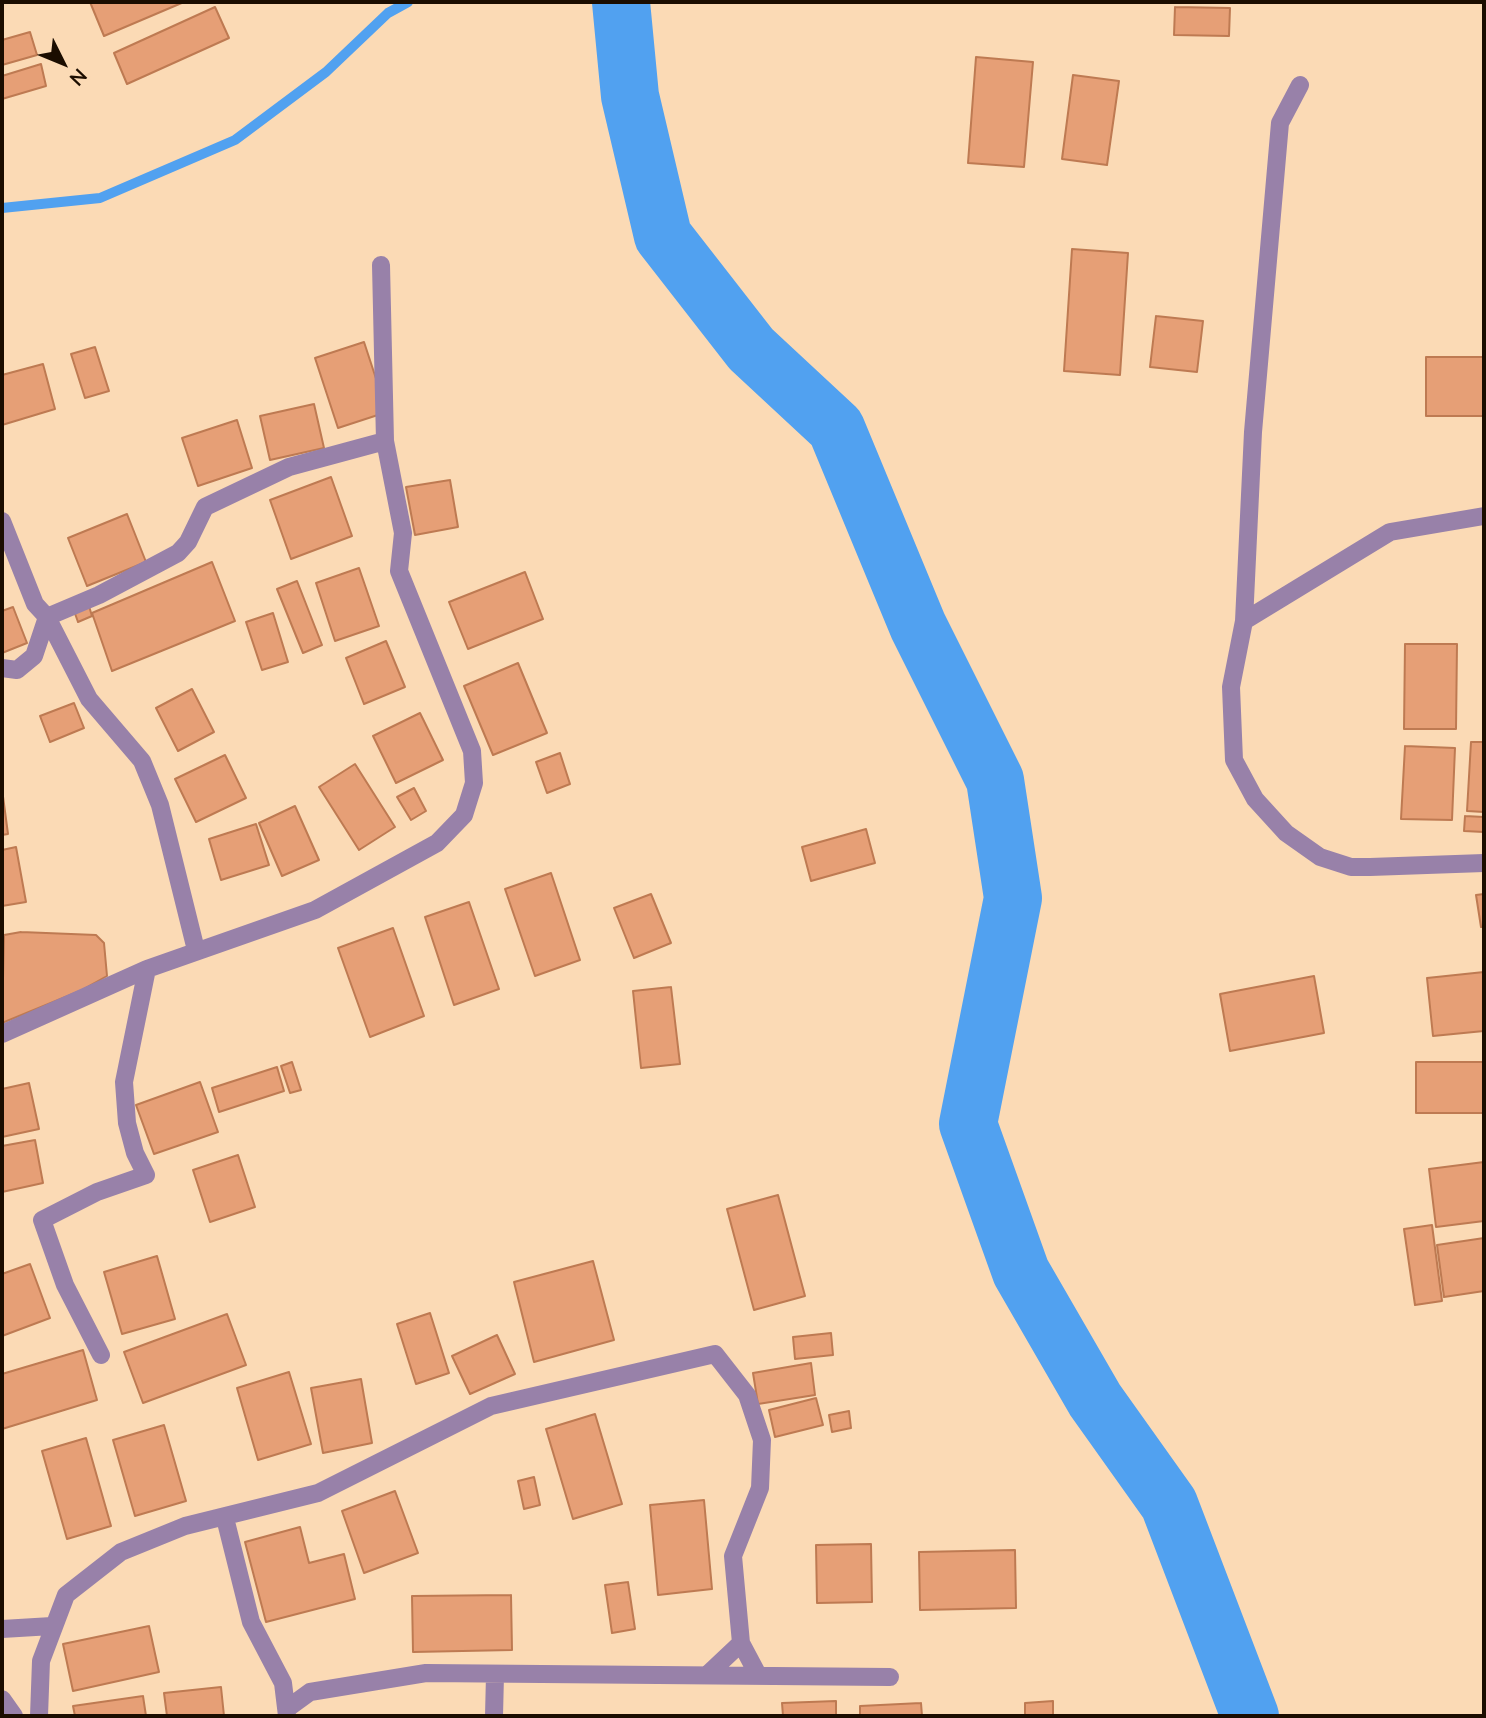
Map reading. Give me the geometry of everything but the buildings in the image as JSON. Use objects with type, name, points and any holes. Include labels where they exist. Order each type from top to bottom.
[{"type":"street","points":[[1300,85],[1280,123],[1253,432],[1244,621],[1231,687],[1234,760],[1255,799],[1286,833],[1320,857],[1351,867],[1484,863]]},
{"type":"street","points":[[2,1034],[196,950],[315,910],[437,843],[464,815],[474,783],[472,751],[399,571],[402,533],[385,441],[381,265]]},
{"type":"street","points":[[2,668],[18,670],[34,656],[47,617],[99,595],[178,553],[188,542],[205,508],[289,467],[385,441]]},
{"type":"street","points":[[1244,621],[1390,533],[1484,516]]},
{"type":"street","points":[[2,521],[35,604],[47,617],[89,699],[142,761],[160,805],[196,950]]},
{"type":"street","points":[[101,1354],[65,1285],[42,1220],[97,1192],[146,1175],[135,1153],[127,1123],[124,1082],[147,970]]},
{"type":"street","points":[[40,1716],[41,1661],[52,1626],[66,1595],[121,1552],[185,1526],[318,1493],[491,1406],[715,1354],[747,1395],[762,1440],[760,1488],[733,1556],[741,1643],[758,1675]]},
{"type":"street","points":[[225,1518],[251,1622],[283,1683],[287,1712]]},
{"type":"street","points":[[2,1629],[52,1626]]},
{"type":"street","points":[[707,1675],[741,1643]]},
{"type":"street","points":[[287,1712],[310,1692],[426,1673],[890,1677]]},
{"type":"street","points":[[494,1716],[495,1675]]},
{"type":"street","points":[[2,1699],[14,1716]]},
{"type":"waterway","points":[[2,208],[100,198],[235,140],[326,72],[388,13],[408,2]]},
{"type":"waterway","points":[[621,2],[630,96],[663,236],[751,349],[836,428],[918,626],[995,780],[1013,898],[968,1124],[1021,1272],[1095,1400],[1169,1504],[1250,1716]]}]
